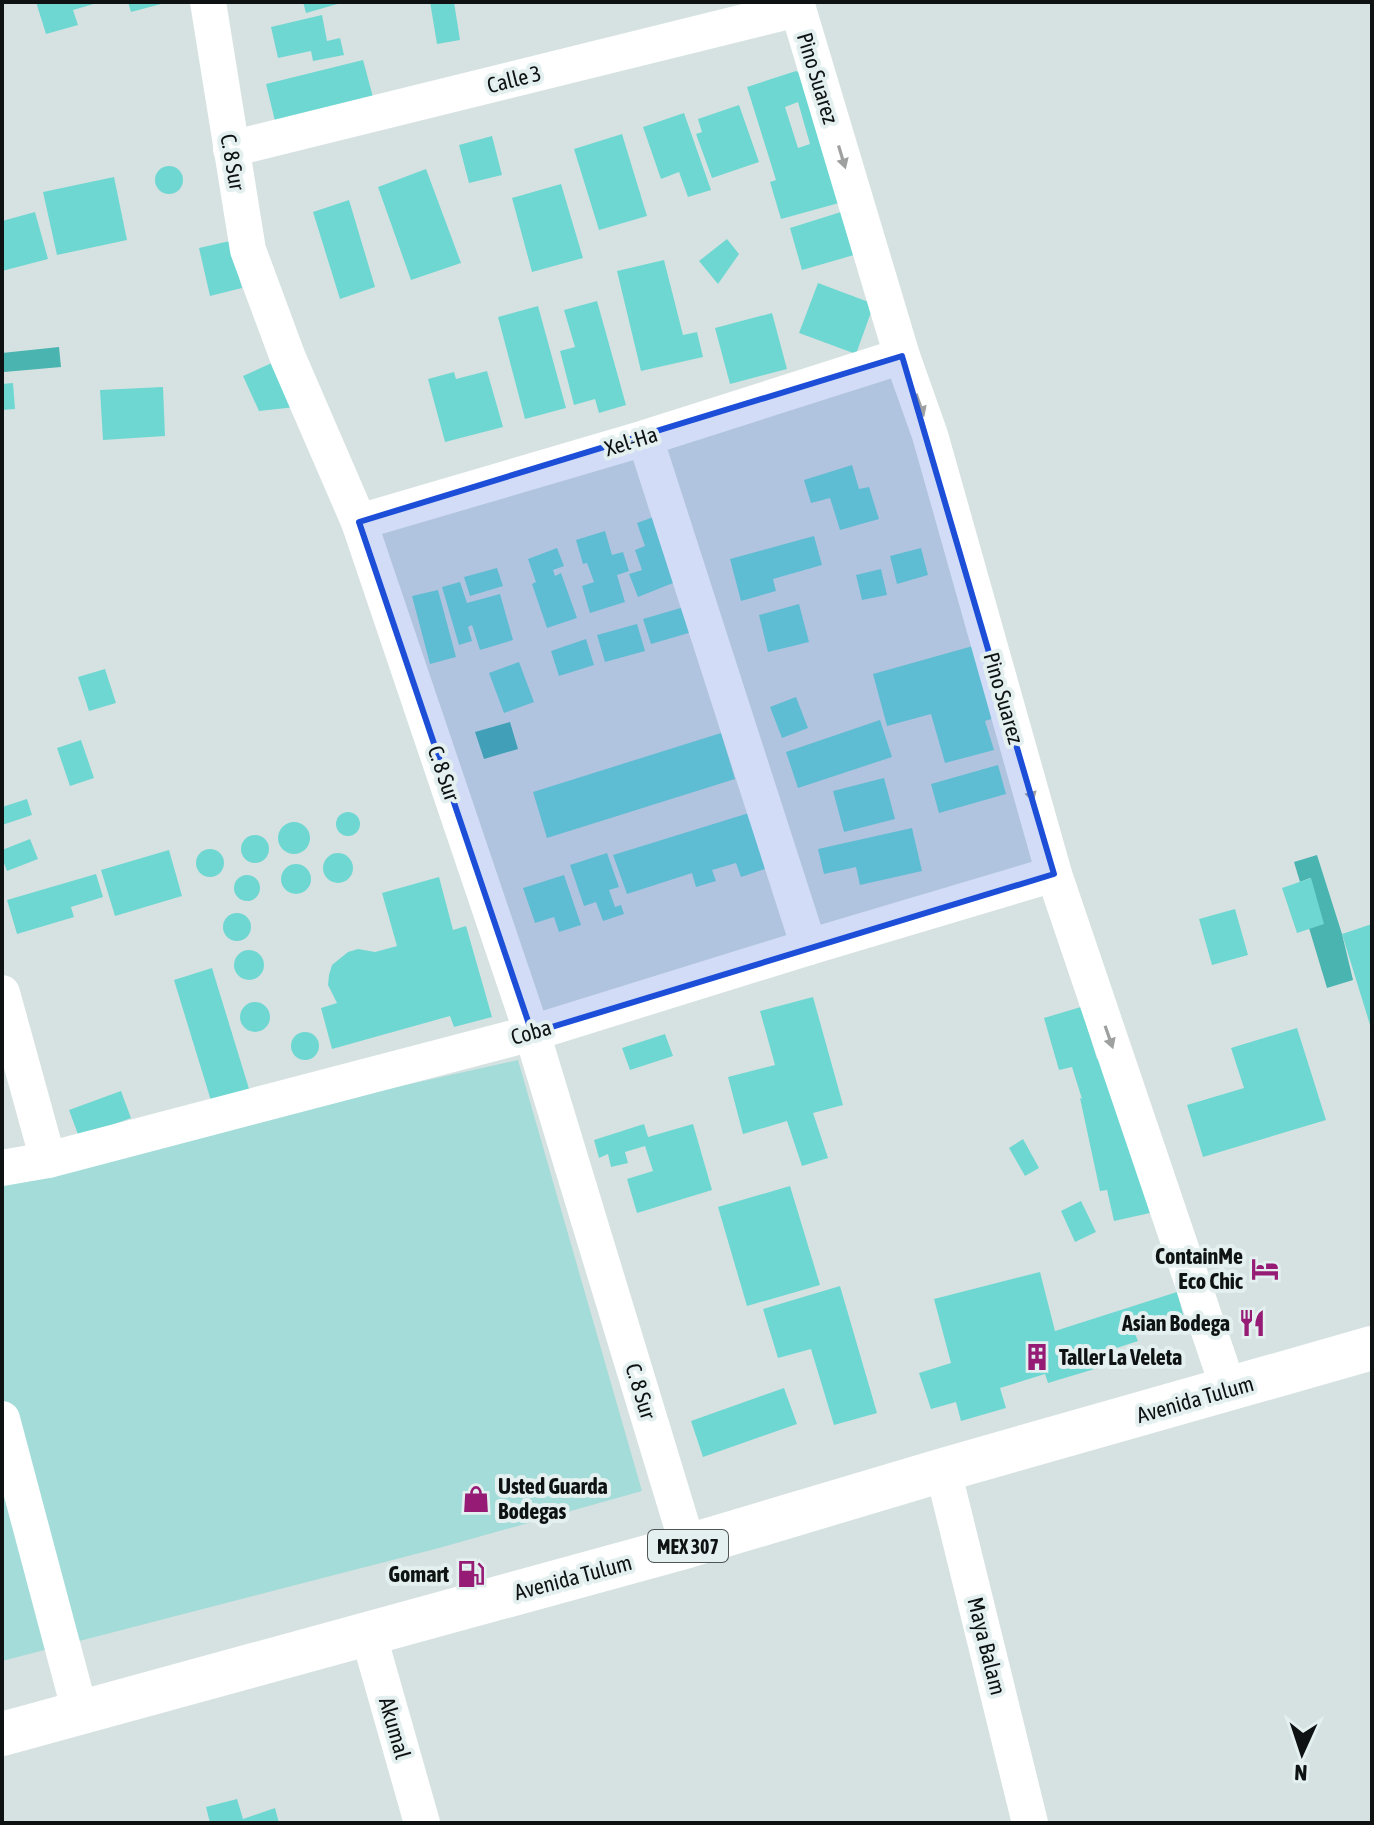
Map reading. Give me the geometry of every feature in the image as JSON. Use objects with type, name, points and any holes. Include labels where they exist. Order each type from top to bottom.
[{"type":"highway","name":"Avenida Tulum","points":[[2,1734],[688,1546],[1372,1348]]},
{"type":"street","name":"C. 8 Sur","points":[[208,2],[248,250],[288,358],[359,522],[532,1033],[688,1546]]},
{"type":"street","name":"Calle 3","points":[[231,149],[797,5]]},
{"type":"street","name":"Pino Suarez","points":[[797,5],[902,356],[930,435],[1054,874],[1229,1390]]},
{"type":"street","name":"Xel-Ha","points":[[359,522],[645,438],[902,356]]},
{"type":"street","points":[[645,438],[809,947]]},
{"type":"street","name":"Coba","points":[[2,1168],[48,1160],[532,1033],[1054,874]]},
{"type":"street","points":[[2,993],[48,1160]]},
{"type":"street","points":[[2,1419],[80,1712]]},
{"type":"street","name":"Maya Balam","points":[[943,1470],[1030,1823]]},
{"type":"street","name":"Akumal","points":[[368,1633],[422,1823]]},
{"type":"highlighted area","points":[[902,356],[1054,874],[532,1033],[359,522]]},
{"type":"shaded area","points":[[59,347],[61,367],[4,372],[2,353]]},
{"type":"shaded area","points":[[510,722],[518,749],[484,759],[475,732]]},
{"type":"shaded area","points":[[1317,855],[1353,980],[1327,988],[1309,928],[1310,878],[1300,882],[1294,862]]},
{"type":"shaded area","points":[[518,1060],[642,1491],[439,1548],[2,1661],[2,1175]]},
{"type":"building","points":[[36,2],[97,3],[73,10],[78,25],[46,34]]},
{"type":"building","points":[[128,2],[165,2],[165,3],[131,12]]},
{"type":"building","points":[[303,2],[341,2],[341,3],[306,13]]},
{"type":"building","points":[[430,2],[454,2],[460,40],[437,44]]},
{"type":"building","points":[[322,15],[327,41],[340,38],[344,55],[313,61],[311,51],[278,58],[271,27]]},
{"type":"building","points":[[363,60],[373,97],[275,121],[266,84]]},
{"type":"building","points":[[796,71],[810,79],[839,203],[781,219],[770,182],[776,180],[747,87]],"holes":[[[798,102],[810,144],[798,148],[785,107]]]},
{"type":"building","points":[[739,105],[759,162],[712,178],[696,134],[702,132],[698,119]]},
{"type":"building","points":[[684,113],[711,190],[688,197],[679,172],[661,179],[643,127]]},
{"type":"building","points":[[622,134],[647,216],[599,230],[574,149]]},
{"type":"building","points":[[492,136],[502,175],[469,183],[459,145]]},
{"type":"building","points":[[169,166],[179,170],[183,180],[179,190],[169,194],[159,190],[155,180],[159,170]]},
{"type":"building","points":[[426,169],[461,263],[411,280],[378,187]]},
{"type":"building","points":[[114,177],[127,240],[57,255],[43,192]]},
{"type":"building","points":[[561,184],[583,258],[532,272],[512,198]]},
{"type":"building","points":[[349,200],[375,287],[340,299],[313,212]]},
{"type":"building","points":[[35,212],[48,259],[2,271],[2,221]]},
{"type":"building","points":[[841,212],[854,255],[802,270],[790,228]]},
{"type":"building","points":[[727,239],[739,254],[718,284],[699,261]]},
{"type":"building","points":[[230,241],[242,288],[210,296],[199,248]]},
{"type":"building","points":[[664,260],[683,335],[697,332],[703,357],[641,371],[617,271]]},
{"type":"building","points":[[818,283],[874,304],[856,354],[799,333]]},
{"type":"building","points":[[597,301],[626,405],[599,413],[595,399],[574,405],[560,351],[575,347],[564,310]]},
{"type":"building","points":[[538,306],[566,408],[525,419],[498,317]]},
{"type":"building","points":[[772,313],[787,369],[730,384],[715,328]]},
{"type":"building","points":[[274,362],[296,407],[259,411],[243,376]]},
{"type":"building","points":[[487,371],[503,427],[445,442],[428,379],[454,372],[456,379]]},
{"type":"building","points":[[13,383],[15,409],[2,410],[2,384]]},
{"type":"building","points":[[163,387],[165,436],[103,440],[100,390]]},
{"type":"building","points":[[852,465],[859,489],[869,487],[879,519],[840,530],[830,498],[811,503],[804,480]]},
{"type":"building","points":[[662,514],[678,581],[638,597],[629,574],[642,570],[635,550],[645,546],[637,523]]},
{"type":"building","points":[[605,531],[612,555],[623,552],[629,571],[617,575],[625,602],[590,613],[582,586],[594,582],[587,563],[583,564],[576,540]]},
{"type":"building","points":[[814,536],[822,565],[773,579],[776,591],[741,601],[730,559]]},
{"type":"building","points":[[557,548],[564,566],[553,570],[555,576],[561,573],[577,618],[547,628],[532,584],[536,582],[528,559]]},
{"type":"building","points":[[921,548],[928,575],[897,584],[890,556]]},
{"type":"building","points":[[497,568],[503,586],[470,596],[464,577]]},
{"type":"building","points":[[881,569],[887,595],[862,600],[856,575]]},
{"type":"building","points":[[460,582],[467,603],[500,594],[513,640],[480,650],[472,625],[468,627],[472,641],[459,645],[442,587]]},
{"type":"building","points":[[438,590],[456,657],[430,664],[412,596]]},
{"type":"building","points":[[799,604],[809,642],[768,652],[759,615]]},
{"type":"building","points":[[684,607],[692,632],[651,644],[643,619]]},
{"type":"building","points":[[637,624],[645,651],[605,662],[597,635]]},
{"type":"building","points":[[586,639],[594,665],[559,676],[551,651]]},
{"type":"building","points":[[980,644],[1001,716],[985,721],[994,750],[945,763],[931,714],[887,726],[873,674]]},
{"type":"building","points":[[519,662],[534,702],[504,713],[489,673]]},
{"type":"building","points":[[105,669],[116,703],[89,711],[78,677]]},
{"type":"building","points":[[796,697],[808,728],[782,738],[770,707]]},
{"type":"building","points":[[880,720],[892,757],[798,788],[786,752]]},
{"type":"building","points":[[721,733],[735,779],[547,838],[533,792]]},
{"type":"building","points":[[81,740],[94,778],[70,786],[57,748]]},
{"type":"building","points":[[998,765],[1006,794],[939,813],[931,784]]},
{"type":"building","points":[[884,778],[895,819],[844,832],[833,791]]},
{"type":"building","points":[[27,799],[32,815],[2,825],[2,807]]},
{"type":"building","points":[[348,812],[356,816],[360,824],[356,832],[348,836],[340,832],[336,824],[340,816]]},
{"type":"building","points":[[749,813],[765,869],[741,877],[736,863],[712,870],[716,881],[696,887],[692,873],[627,894],[613,855]]},
{"type":"building","points":[[294,822],[305,827],[310,838],[305,849],[294,854],[283,849],[278,838],[283,827]]},
{"type":"building","points":[[912,828],[922,871],[860,885],[856,867],[824,874],[818,849]]},
{"type":"building","points":[[255,835],[265,839],[269,849],[265,859],[255,863],[245,859],[241,849],[245,839]]},
{"type":"building","points":[[30,839],[38,859],[7,871],[2,850]]},
{"type":"building","points":[[210,849],[220,853],[224,863],[220,873],[210,877],[200,873],[196,863],[200,853]]},
{"type":"building","points":[[169,850],[182,896],[115,916],[101,870]]},
{"type":"building","points":[[338,853],[349,857],[353,868],[349,879],[338,883],[327,879],[323,868],[327,857]]},
{"type":"building","points":[[607,853],[619,887],[609,890],[615,907],[621,905],[624,914],[603,921],[596,902],[584,906],[570,865]]},
{"type":"building","points":[[296,864],[302,865],[310,873],[310,885],[302,893],[296,894],[290,893],[282,885],[281,879],[282,873],[290,865]]},
{"type":"building","points":[[96,874],[103,897],[71,907],[74,917],[17,934],[7,900]]},
{"type":"building","points":[[247,875],[256,879],[260,888],[256,897],[247,901],[238,897],[234,888],[238,879]]},
{"type":"building","points":[[564,875],[581,925],[559,932],[554,917],[535,923],[523,888]]},
{"type":"building","points":[[439,877],[453,930],[466,926],[492,1017],[454,1027],[450,1016],[332,1049],[321,1008],[337,1003],[328,985],[332,965],[348,952],[358,949],[375,952],[397,946],[382,893]]},
{"type":"building","points":[[1311,878],[1324,924],[1297,933],[1282,888]]},
{"type":"building","points":[[1235,909],[1248,955],[1212,965],[1199,919]]},
{"type":"building","points":[[237,913],[247,917],[251,927],[247,937],[237,941],[227,937],[223,927],[227,917]]},
{"type":"building","points":[[1372,924],[1372,1028],[1371,1028],[1342,934]]},
{"type":"building","points":[[249,950],[260,954],[264,965],[260,976],[249,980],[238,976],[234,965],[238,954]]},
{"type":"building","points":[[212,968],[250,1092],[212,1104],[174,980]]},
{"type":"building","points":[[813,997],[843,1105],[813,1113],[828,1158],[802,1166],[787,1121],[743,1134],[728,1077],[775,1065],[760,1011]]},
{"type":"building","points":[[255,1002],[261,1003],[269,1011],[269,1023],[261,1031],[255,1032],[249,1031],[241,1023],[240,1017],[241,1011],[249,1003]]},
{"type":"building","points":[[1081,1007],[1097,1059],[1104,1058],[1150,1213],[1114,1221],[1107,1190],[1100,1191],[1082,1099],[1072,1067],[1059,1070],[1044,1018]]},
{"type":"building","points":[[1297,1028],[1326,1120],[1203,1157],[1187,1105],[1244,1088],[1231,1048]]},
{"type":"building","points":[[305,1032],[315,1036],[319,1046],[315,1056],[305,1060],[295,1056],[291,1046],[295,1036]]},
{"type":"building","points":[[665,1034],[673,1056],[630,1070],[622,1048]]},
{"type":"building","points":[[121,1091],[131,1118],[79,1137],[69,1110]]},
{"type":"building","points":[[644,1124],[648,1137],[693,1124],[712,1190],[637,1213],[627,1179],[653,1171],[645,1146],[625,1152],[628,1163],[611,1167],[608,1154],[599,1158],[594,1140]]},
{"type":"building","points":[[1023,1139],[1039,1168],[1025,1176],[1009,1148]]},
{"type":"building","points":[[790,1186],[820,1285],[747,1306],[718,1207]]},
{"type":"building","points":[[1081,1201],[1096,1232],[1075,1242],[1061,1211]]},
{"type":"building","points":[[1040,1272],[1055,1331],[1177,1292],[1185,1322],[1135,1334],[1138,1341],[1104,1352],[1108,1365],[1048,1383],[1045,1374],[1000,1388],[1006,1408],[961,1421],[956,1402],[931,1409],[919,1373],[951,1363],[934,1299]]},
{"type":"building","points":[[840,1286],[877,1413],[834,1425],[811,1349],[778,1358],[763,1309]]},
{"type":"building","points":[[784,1388],[797,1424],[703,1457],[691,1421]]},
{"type":"building","points":[[237,1799],[243,1819],[275,1808],[279,1823],[210,1823],[206,1807]]},
{"type":"place","name":"ContainMe Eco Chic","points":[[1265,1269]]},
{"type":"place","name":"Asian Bodega","points":[[1252,1323]]},
{"type":"place","name":"Taller La Veleta","points":[[1037,1357]]},
{"type":"place","name":"Usted Guarda Bodegas","points":[[476,1499]]},
{"type":"place","name":"Gomart","points":[[471,1574]]}]
